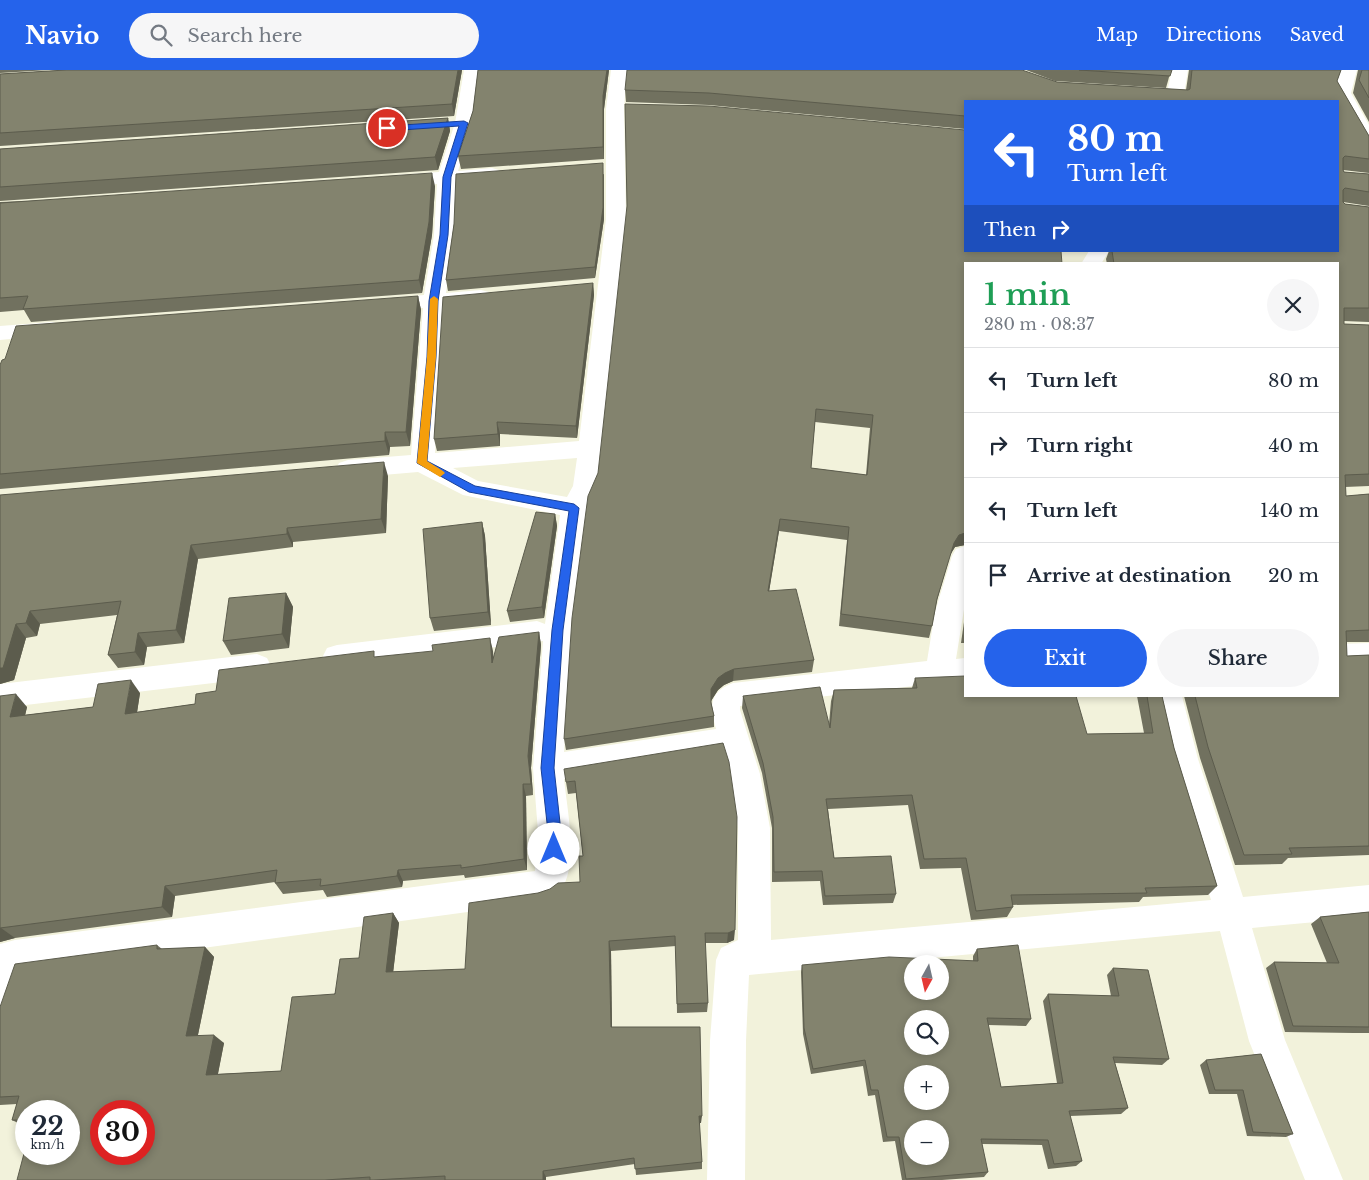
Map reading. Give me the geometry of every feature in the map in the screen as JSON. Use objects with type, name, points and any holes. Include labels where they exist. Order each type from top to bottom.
[{"type":"street","points":[[422,463],[434,301],[444,235],[447,177],[454,124],[472,70]]},
{"type":"street","points":[[0,1004],[7,959],[541,887],[548,880],[553,866],[554,832],[548,768],[558,630],[574,508],[585,486],[590,448],[597,287],[616,219],[606,167],[625,110],[618,70]]},
{"type":"street","points":[[1157,95],[1175,99],[1180,70]]},
{"type":"street","points":[[1369,71],[1350,70],[1342,93],[1352,108],[1356,121],[1369,142]]},
{"type":"street","points":[[378,182],[507,173]]},
{"type":"street","points":[[365,306],[501,295]]},
{"type":"street","points":[[0,333],[69,328]]},
{"type":"street","points":[[324,471],[590,448]]},
{"type":"street","points":[[422,463],[472,489],[574,508]]},
{"type":"street","points":[[733,960],[755,949],[753,912],[754,828],[751,801],[725,710],[726,701],[733,695],[953,671],[949,612],[964,560]]},
{"type":"street","points":[[310,659],[558,630]]},
{"type":"street","points":[[1339,655],[1369,654]]},
{"type":"street","points":[[0,696],[281,663]]},
{"type":"street","points":[[1168,697],[1183,758],[1232,914],[1268,1041],[1324,1180]]},
{"type":"street","points":[[548,768],[734,739]]},
{"type":"street","points":[[733,960],[1369,901]]},
{"type":"street","points":[[726,1180],[728,1041],[733,960]]},
{"type":"building","points":[[66,70],[458,70],[452,104],[0,133],[0,74]]},
{"type":"building","points":[[478,70],[607,70],[603,96],[603,147],[458,156],[473,111]]},
{"type":"building","points":[[627,70],[1022,70],[1057,82],[1188,90],[1190,89],[1192,70],[1341,70],[1337,81],[1369,136],[1369,159],[1345,156],[1343,158],[1343,170],[1344,172],[1369,174],[1369,192],[1345,188],[1343,190],[1343,202],[1345,204],[1369,207],[1369,308],[1344,308],[1344,324],[1369,325],[1369,474],[1345,475],[1346,496],[1369,494],[1369,630],[1346,631],[1347,656],[1369,655],[1369,846],[1289,848],[1292,854],[1244,855],[1208,747],[1195,697],[1339,697],[1339,262],[1114,262],[1112,252],[1339,252],[1339,100],[964,100],[964,116],[709,93],[625,90]]},
{"type":"building","points":[[1079,70],[1172,70],[1170,76]]},
{"type":"building","points":[[1362,70],[1369,70],[1369,98],[1359,80]]},
{"type":"building","points":[[625,104],[709,106],[964,130],[964,252],[1061,252],[1062,262],[964,262],[964,533],[959,535],[954,543],[937,599],[932,626],[841,614],[849,527],[780,519],[768,591],[796,589],[814,660],[734,669],[725,673],[718,678],[711,689],[711,703],[714,716],[564,739],[572,618],[588,496],[598,473],[627,206]],"holes":[[[816,409],[873,415],[867,475],[811,468]]]},
{"type":"building","points":[[448,118],[435,157],[0,187],[0,149]]},
{"type":"building","points":[[603,163],[603,208],[595,267],[446,280],[454,224],[456,174]]},
{"type":"building","points":[[432,173],[429,222],[419,280],[23,309],[28,296],[0,298],[0,203]]},
{"type":"building","points":[[593,283],[576,426],[497,422],[498,434],[434,439],[443,297]]},
{"type":"building","points":[[418,296],[406,432],[385,432],[385,441],[0,474],[0,365],[2,360],[5,359],[16,326]]},
{"type":"building","points":[[384,462],[381,519],[287,528],[287,534],[191,545],[176,630],[138,633],[135,652],[108,655],[121,601],[30,611],[26,623],[16,624],[3,668],[0,668],[0,495]]},
{"type":"building","points":[[536,512],[555,514],[542,607],[507,611]]},
{"type":"building","points":[[482,522],[488,612],[430,618],[423,529]]},
{"type":"building","points":[[286,593],[282,634],[223,641],[229,598]]},
{"type":"building","points":[[539,632],[528,756],[531,784],[523,784],[524,859],[461,868],[461,865],[398,870],[397,876],[320,886],[321,879],[275,883],[277,870],[165,886],[162,907],[0,928],[0,696],[16,694],[10,717],[93,707],[98,684],[131,680],[125,714],[195,704],[196,694],[216,691],[219,670],[374,651],[374,657],[433,651],[432,645],[490,638],[492,663],[499,637]]},
{"type":"building","points":[[964,676],[964,697],[1076,697],[1087,734],[1153,733],[1147,697],[1162,697],[1174,748],[1217,886],[1145,888],[1147,893],[1011,895],[1013,907],[976,911],[966,858],[924,859],[912,795],[826,799],[834,858],[891,856],[896,894],[825,896],[822,871],[774,872],[773,817],[763,763],[743,696],[820,687],[830,728],[834,690],[917,688],[915,678]]},
{"type":"building","points":[[723,743],[729,762],[737,817],[735,930],[728,933],[705,933],[708,1003],[677,1004],[675,936],[609,941],[611,1027],[700,1027],[702,1116],[699,1116],[702,1162],[635,1169],[634,1158],[543,1171],[543,1180],[445,1180],[445,1176],[374,1180],[370,1180],[370,1177],[325,1180],[17,1180],[21,1165],[80,1165],[80,1100],[18,1100],[19,1096],[0,1097],[0,1007],[15,964],[157,945],[157,949],[205,947],[186,1036],[214,1035],[206,1075],[281,1071],[292,997],[335,994],[340,959],[359,958],[364,917],[393,913],[386,972],[465,969],[469,903],[538,893],[550,889],[558,883],[580,882],[579,856],[583,856],[575,781],[566,782],[564,769]]},
{"type":"building","points":[[1369,912],[1369,1027],[1293,1026],[1274,962],[1339,963],[1320,917]]},
{"type":"building","points":[[1018,945],[1031,1019],[987,1018],[1001,1087],[1063,1083],[1048,994],[1119,996],[1113,968],[1148,970],[1169,1059],[1113,1057],[1128,1108],[1069,1111],[1082,1161],[1054,1164],[1048,1140],[981,1139],[988,1172],[906,1179],[899,1137],[887,1137],[878,1090],[871,1090],[865,1060],[813,1069],[804,1028],[802,965],[889,957],[904,958],[904,1000],[949,1000],[949,960],[978,961],[977,949]]},
{"type":"building","points":[[1261,1054],[1293,1134],[1253,1132],[1243,1090],[1215,1090],[1206,1060]]},
{"type":"slow traffic","points":[[434,299],[422,463],[440,473]]},
{"type":"route","points":[[387,128],[464,123],[447,177],[444,235],[434,301],[422,463],[472,489],[574,508],[558,630],[548,768],[554,849]]}]
